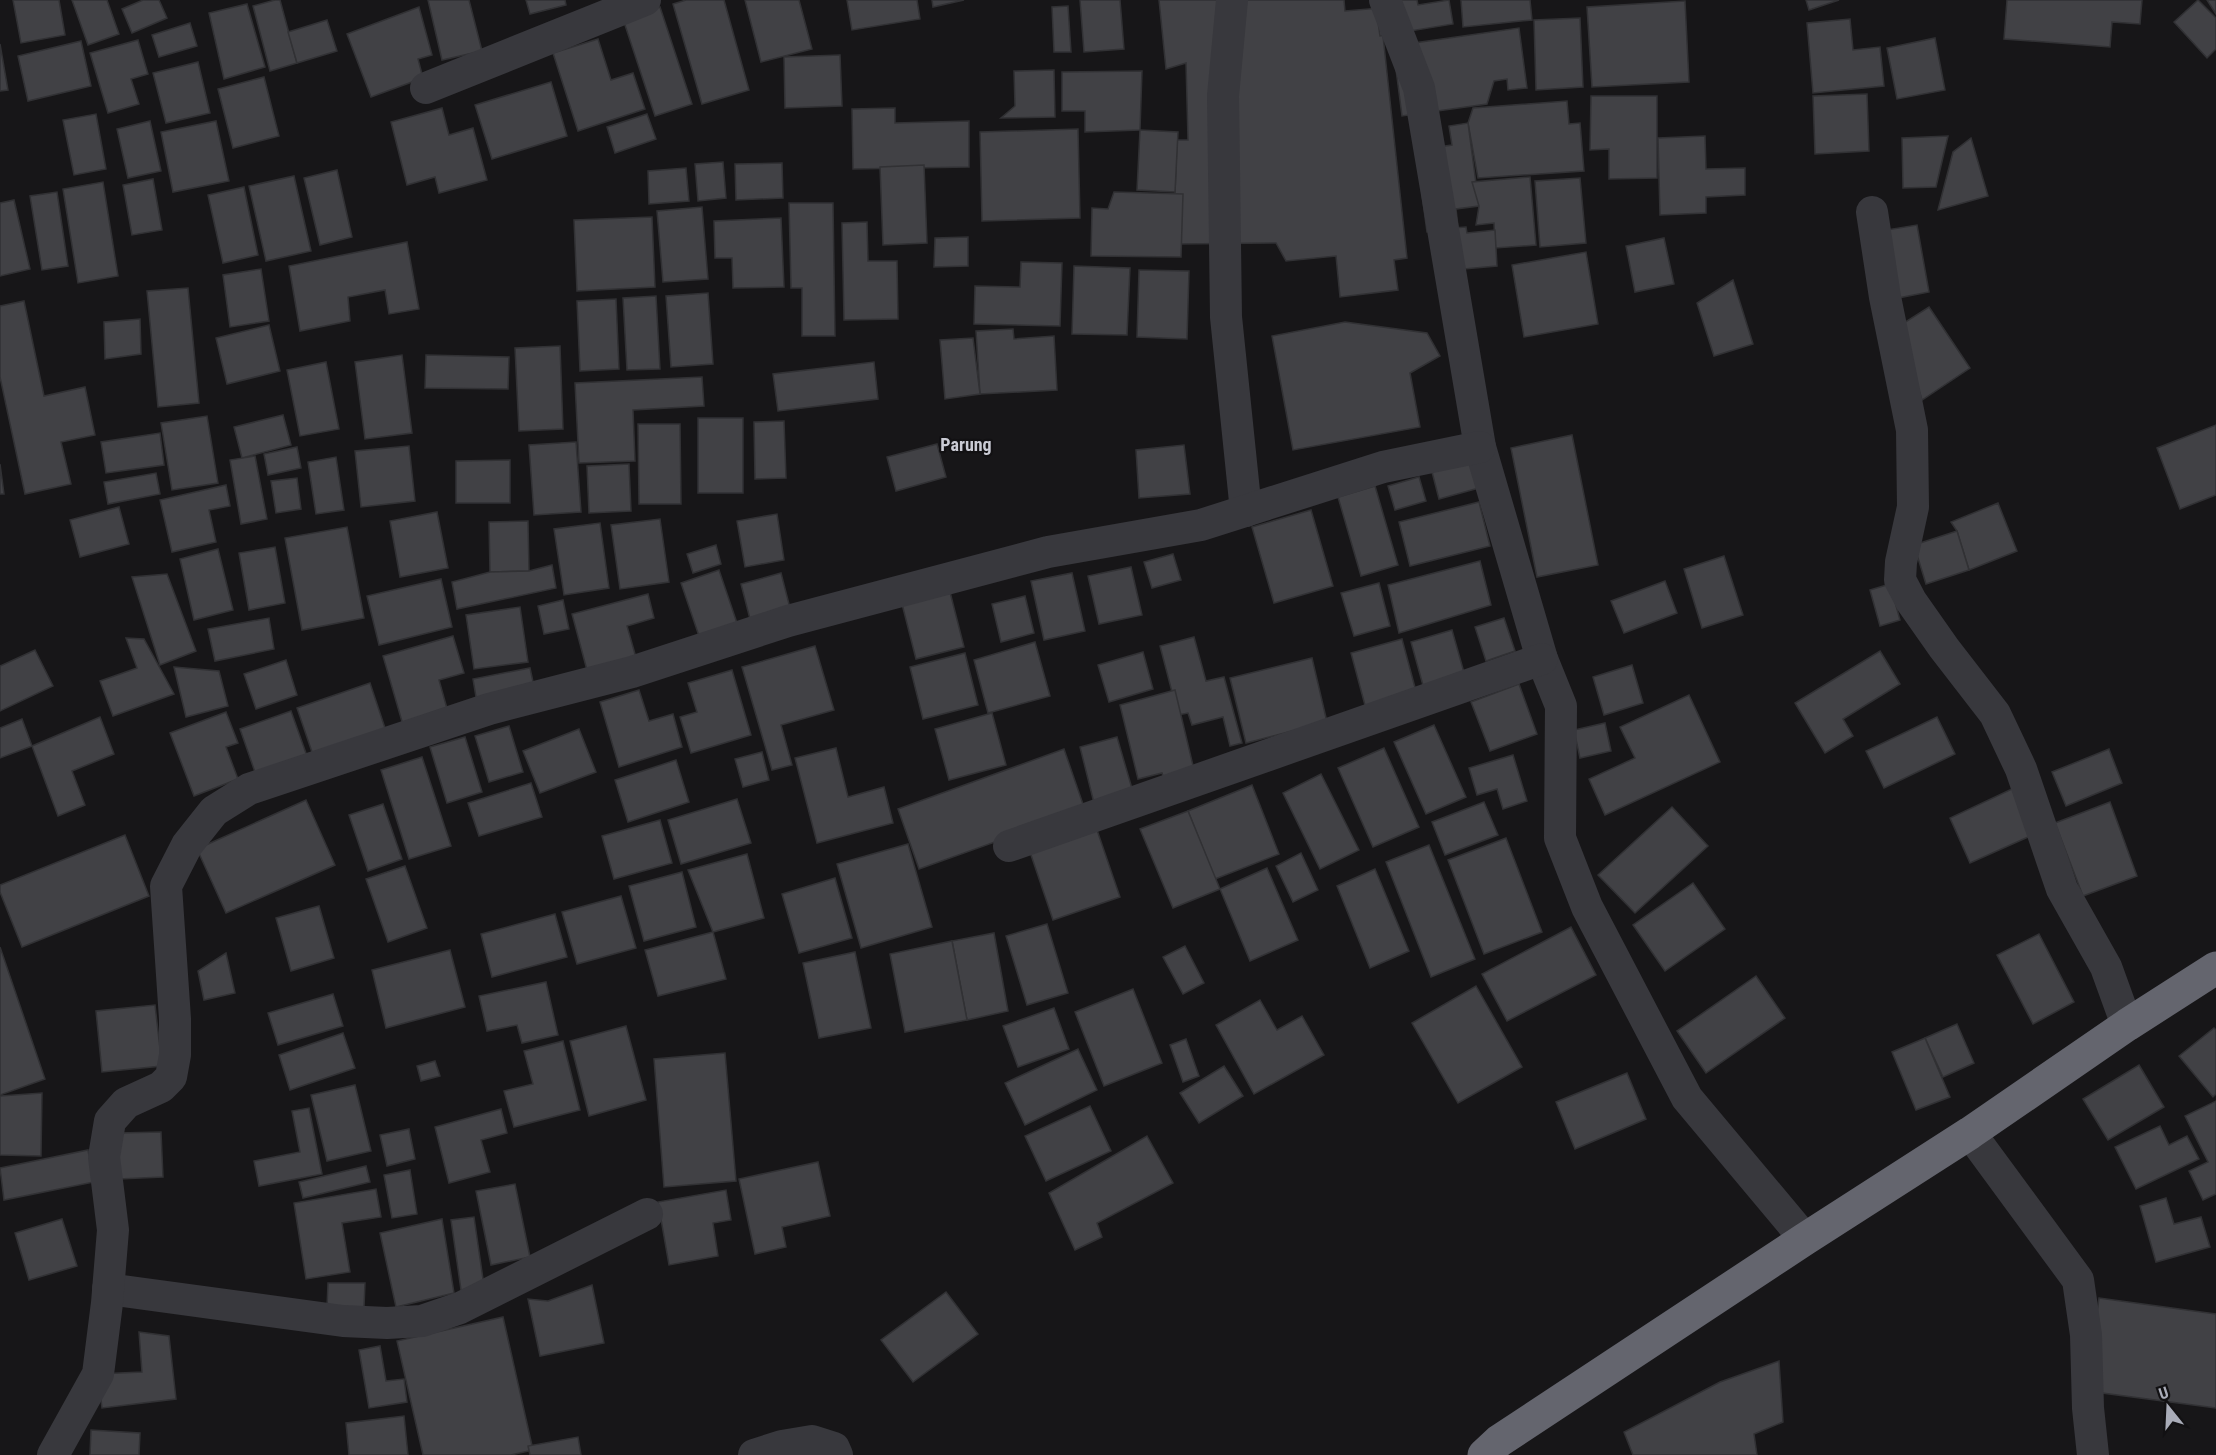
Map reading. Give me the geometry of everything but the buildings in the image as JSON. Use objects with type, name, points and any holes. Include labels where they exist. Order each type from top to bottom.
[{"type":"highway","points":[[1484,1455],[1499,1442],[1805,1239],[1970,1133],[2127,1025],[2216,968]]},
{"type":"street","points":[[426,88],[645,0]]},
{"type":"street","points":[[1232,0],[1223,96],[1226,317],[1246,511]]},
{"type":"street","points":[[1385,0],[1419,88],[1480,447],[1542,659],[1561,706],[1560,838],[1587,907],[1687,1098],[1805,1239]]},
{"type":"street","points":[[1872,212],[1885,297],[1912,430],[1913,507],[1901,562],[1900,580],[1911,601],[1944,648],[1995,714],[2021,769],[2062,889],[2106,967],[2127,1025]]},
{"type":"street","points":[[53,1455],[98,1374],[112,1230],[104,1157],[110,1121],[126,1103],[161,1086],[171,1077],[175,1055],[175,1019],[166,886],[187,845],[214,811],[249,789],[489,709],[632,672],[788,621],[1048,552],[1202,525],[1383,467],[1480,447]]},
{"type":"street","points":[[1009,846],[1542,659]]},
{"type":"street","points":[[1970,1133],[2078,1280],[2086,1335],[2088,1408],[2093,1455]]},
{"type":"street","points":[[108,1289],[343,1321],[387,1323],[422,1321],[460,1308],[647,1214]]},
{"type":"street","points":[[754,1455],[782,1446],[812,1441],[834,1448],[837,1455]]},
{"type":"district","name":"Parung","points":[[966,444]]}]
